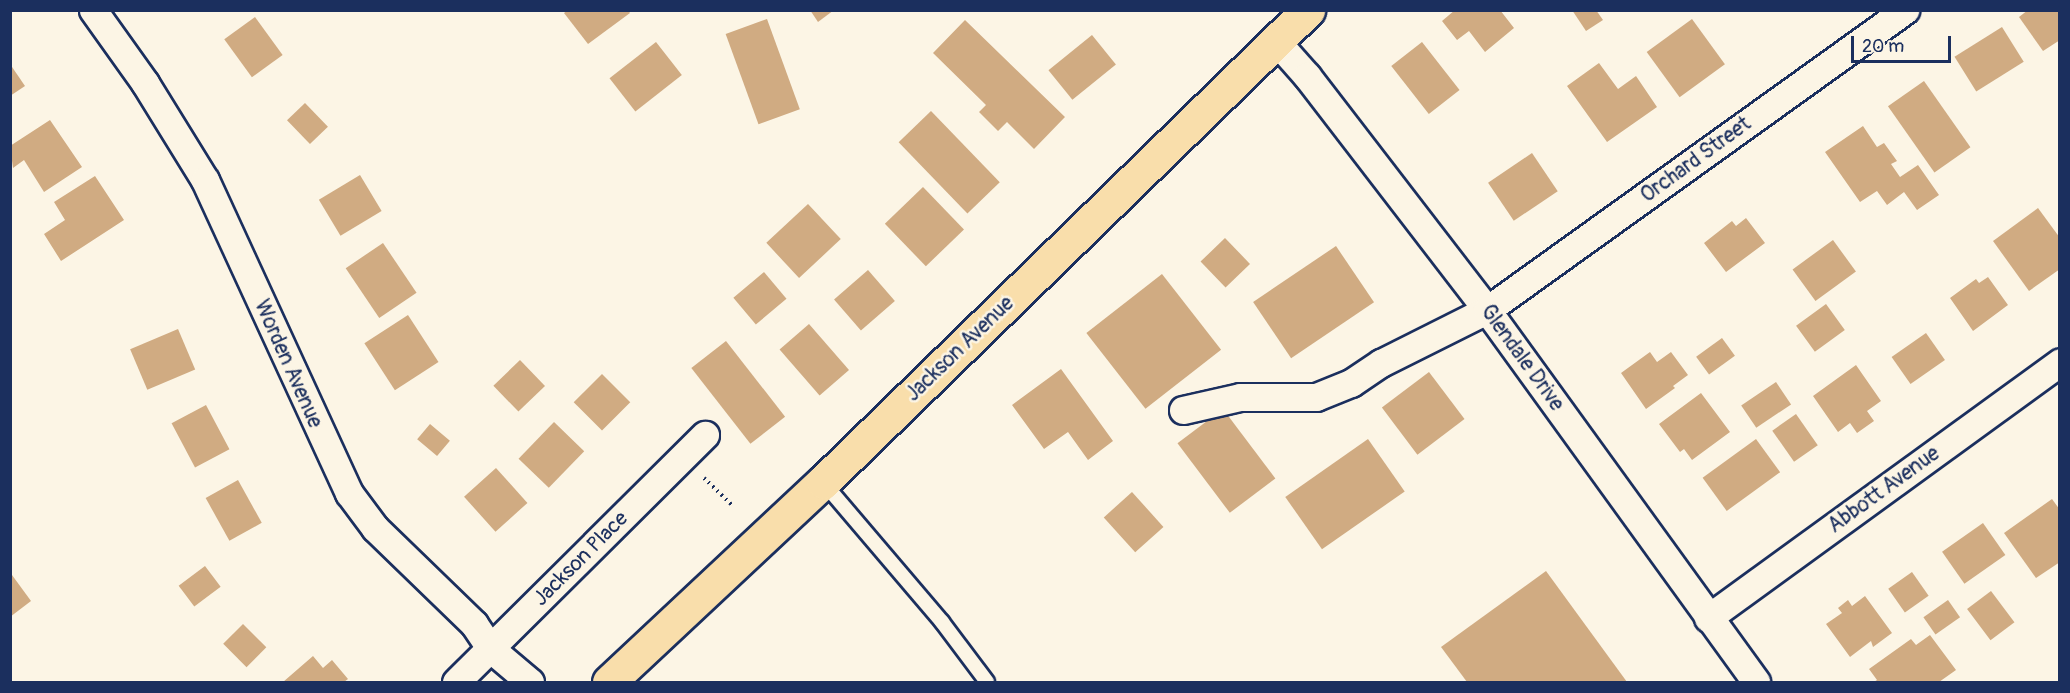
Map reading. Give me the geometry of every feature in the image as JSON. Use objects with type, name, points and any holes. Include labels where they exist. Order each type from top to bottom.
[{"type":"main road","name":"Jackson Avenue","points":[[609,682],[823,483],[1308,10]]},
{"type":"street","name":"Worden Avenue","points":[[93,10],[145,83],[205,180],[349,493],[375,528],[474,624],[491,649],[530,682]]},
{"type":"street","name":"Orchard Street","points":[[1183,410],[1240,397],[1316,397],[1351,384],[1381,363],[1488,310],[1905,10]]},
{"type":"street","name":"Glendale Drive","points":[[1276,41],[1307,76],[1488,310],[1756,682]]},
{"type":"street","name":"Abbott Avenue","points":[[1708,618],[2060,362]]},
{"type":"street","name":"Jackson Place","points":[[456,682],[705,435]]},
{"type":"lane","points":[[823,483],[942,622],[987,682]]},
{"type":"path","points":[[700,474],[732,505]]},
{"type":"building","points":[[568,10],[628,10],[630,13],[588,44],[564,13]]},
{"type":"building","points":[[810,10],[834,10],[818,22]]},
{"type":"building","points":[[1455,10],[1500,10],[1514,28],[1485,52],[1469,31],[1457,40],[1442,21]]},
{"type":"building","points":[[1572,10],[1596,10],[1603,20],[1586,31]]},
{"type":"building","points":[[2028,10],[2060,10],[2060,40],[2043,51],[2019,17]]},
{"type":"building","points":[[255,17],[283,55],[252,77],[224,39]]},
{"type":"building","points":[[767,19],[800,109],[758,124],[726,34]]},
{"type":"building","points":[[1692,19],[1725,64],[1680,97],[1647,52]]},
{"type":"building","points":[[965,20],[1065,117],[1034,149],[1007,122],[998,131],[979,112],[986,105],[933,53]]},
{"type":"building","points":[[2002,27],[2024,62],[1976,91],[1955,57]]},
{"type":"building","points":[[1092,35],[1116,65],[1072,100],[1048,70]]},
{"type":"building","points":[[656,42],[682,75],[635,111],[610,78]]},
{"type":"building","points":[[1422,42],[1460,90],[1429,114],[1391,66]]},
{"type":"building","points":[[1599,63],[1618,89],[1636,76],[1657,107],[1607,142],[1567,86]]},
{"type":"building","points":[[10,64],[25,86],[10,96]]},
{"type":"building","points":[[1924,81],[1970,147],[1934,173],[1888,106]]},
{"type":"building","points":[[305,103],[328,127],[310,144],[287,120]]},
{"type":"building","points":[[931,111],[1000,182],[967,213],[899,142]]},
{"type":"building","points":[[50,120],[82,167],[44,192],[24,160],[13,168],[10,146]]},
{"type":"building","points":[[1863,126],[1877,147],[1884,143],[1897,161],[1891,164],[1900,177],[1918,165],[1939,195],[1917,210],[1904,192],[1887,205],[1877,191],[1860,202],[1825,152]]},
{"type":"building","points":[[1532,153],[1558,191],[1514,221],[1488,183]]},
{"type":"building","points":[[360,175],[382,211],[340,236],[319,200]]},
{"type":"building","points":[[95,176],[124,220],[61,261],[44,234],[65,220],[54,202]]},
{"type":"building","points":[[923,187],[964,229],[926,266],[885,224]]},
{"type":"building","points":[[808,204],[841,239],[799,278],[766,243]]},
{"type":"building","points":[[2038,208],[2060,238],[2060,269],[2029,291],[1993,241]]},
{"type":"building","points":[[1746,218],[1765,243],[1726,272],[1704,243],[1732,221],[1736,226]]},
{"type":"building","points":[[1225,238],[1250,264],[1226,288],[1201,262]]},
{"type":"building","points":[[1833,240],[1856,272],[1815,301],[1793,269]]},
{"type":"building","points":[[383,243],[417,293],[379,318],[346,268]]},
{"type":"building","points":[[1336,246],[1374,302],[1291,358],[1253,302]]},
{"type":"building","points":[[868,270],[895,301],[861,330],[834,300]]},
{"type":"building","points":[[764,272],[786,299],[756,325],[733,298]]},
{"type":"building","points":[[1162,274],[1221,350],[1145,409],[1086,333]]},
{"type":"building","points":[[1988,277],[2008,305],[1973,331],[1950,298],[1976,279],[1979,283]]},
{"type":"building","points":[[1826,304],[1845,330],[1815,352],[1796,326]]},
{"type":"building","points":[[408,315],[438,362],[395,390],[364,343]]},
{"type":"building","points":[[809,324],[849,370],[820,396],[780,350]]},
{"type":"building","points":[[178,329],[195,370],[147,390],[130,349]]},
{"type":"building","points":[[1926,333],[1945,360],[1911,384],[1892,357]]},
{"type":"building","points":[[1722,338],[1735,356],[1709,375],[1696,357]]},
{"type":"building","points":[[726,341],[785,417],[750,444],[691,368]]},
{"type":"building","points":[[1650,352],[1657,362],[1671,352],[1688,375],[1673,386],[1675,388],[1646,409],[1621,373]]},
{"type":"building","points":[[520,360],[545,386],[518,412],[493,386]]},
{"type":"building","points":[[1856,365],[1881,401],[1867,411],[1874,421],[1857,433],[1850,423],[1838,432],[1813,396]]},
{"type":"building","points":[[1061,369],[1113,441],[1088,460],[1068,432],[1044,449],[1012,405]]},
{"type":"building","points":[[1429,372],[1465,419],[1417,455],[1382,408]]},
{"type":"building","points":[[602,374],[630,402],[602,431],[574,402]]},
{"type":"building","points":[[1776,382],[1791,404],[1756,428],[1741,405]]},
{"type":"building","points":[[1701,393],[1730,432],[1692,460],[1684,449],[1680,452],[1659,424]]},
{"type":"building","points":[[206,405],[229,449],[195,467],[172,423]]},
{"type":"building","points":[[1223,409],[1275,478],[1230,513],[1177,443]]},
{"type":"building","points":[[1796,414],[1818,445],[1794,462],[1772,431]]},
{"type":"building","points":[[554,422],[584,451],[549,488],[519,459]]},
{"type":"building","points":[[430,424],[450,441],[437,456],[417,439]]},
{"type":"building","points":[[1368,439],[1405,491],[1322,549],[1285,497]]},
{"type":"building","points":[[1756,439],[1780,472],[1727,511],[1703,478]]},
{"type":"building","points":[[496,468],[527,503],[495,532],[464,497]]},
{"type":"building","points":[[238,480],[262,523],[229,541],[206,498]]},
{"type":"building","points":[[1132,492],[1163,527],[1135,552],[1104,517]]},
{"type":"building","points":[[2052,499],[2060,510],[2060,562],[2036,578],[2004,533]]},
{"type":"building","points":[[1983,523],[2005,555],[1964,584],[1942,552]]},
{"type":"building","points":[[205,566],[221,587],[194,607],[179,586]]},
{"type":"building","points":[[1546,571],[1627,682],[1467,682],[1441,647]]},
{"type":"building","points":[[1912,572],[1929,596],[1905,612],[1888,589]]},
{"type":"building","points":[[12,575],[31,601],[10,617],[10,576]]},
{"type":"building","points":[[1991,591],[2014,622],[1991,640],[1967,609]]},
{"type":"building","points":[[1865,596],[1892,633],[1873,647],[1871,641],[1850,657],[1826,624],[1842,613],[1838,608],[1848,600],[1852,606]]},
{"type":"building","points":[[1948,600],[1960,617],[1935,634],[1923,617]]},
{"type":"building","points":[[243,624],[266,647],[247,667],[223,644]]},
{"type":"building","points":[[1930,635],[1956,670],[1939,682],[1874,682],[1877,680],[1869,669],[1911,639],[1916,645]]},
{"type":"building","points":[[313,656],[323,668],[332,660],[348,679],[344,682],[283,682]]}]
